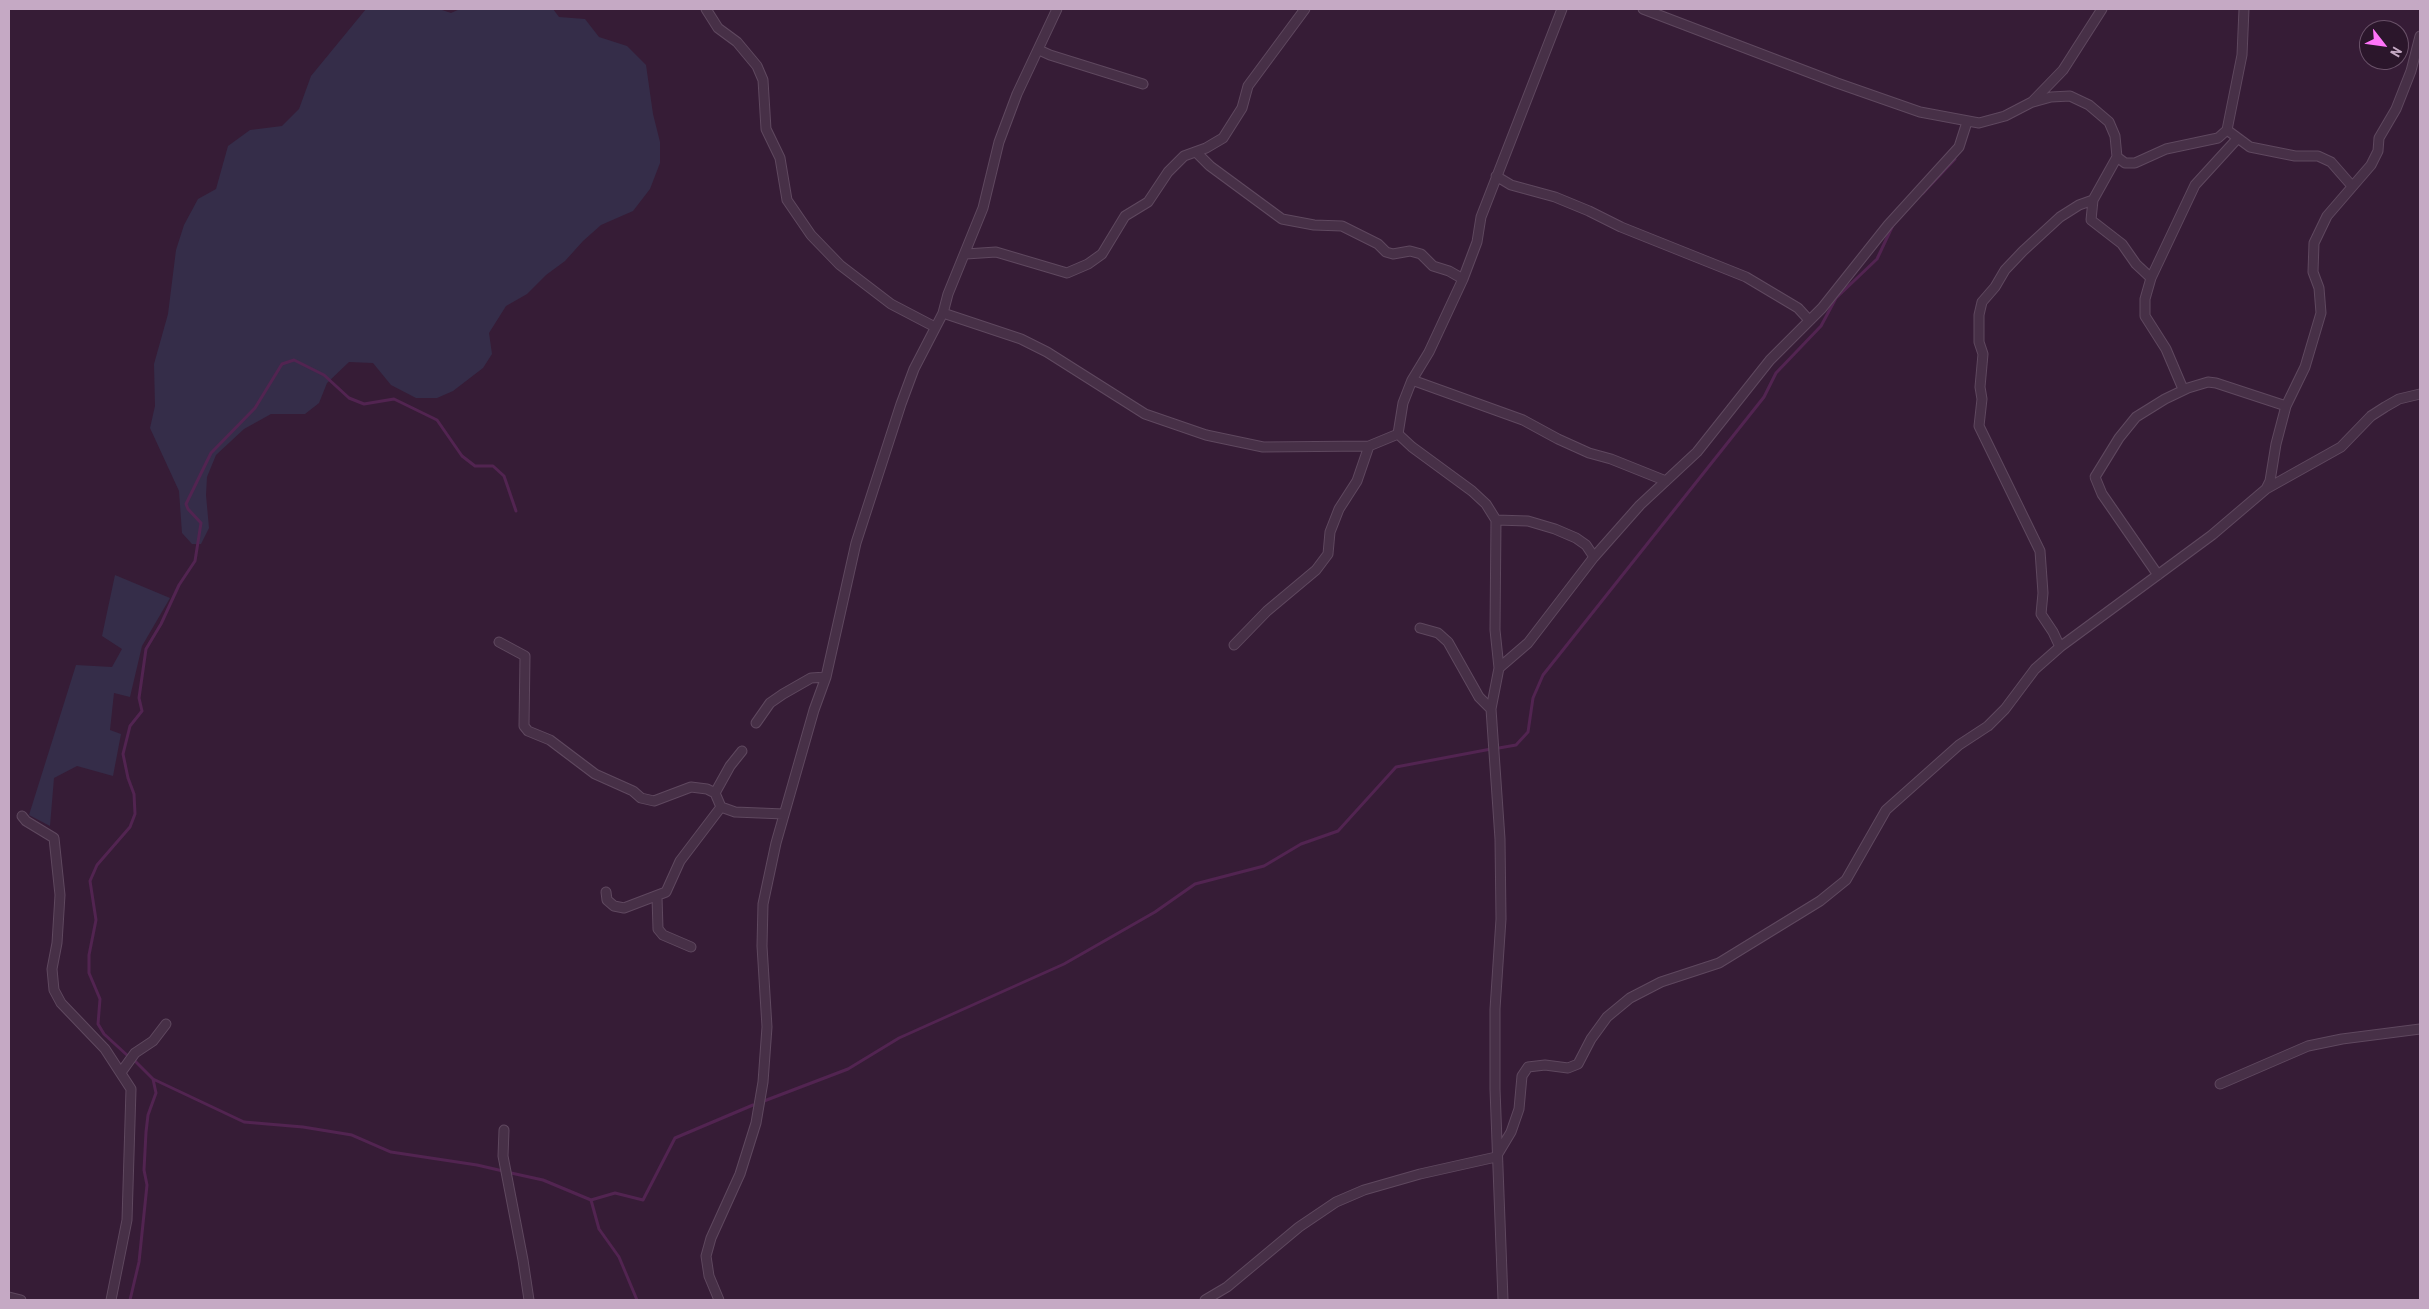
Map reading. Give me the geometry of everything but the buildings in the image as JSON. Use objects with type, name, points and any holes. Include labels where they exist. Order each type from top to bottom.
[{"type":"street","points":[[706,9],[718,28],[737,42],[758,66],[763,80],[766,129],[780,158],[787,200],[811,235],[840,265],[891,304],[935,327]]},
{"type":"street","points":[[719,1300],[709,1276],[706,1256],[711,1238],[740,1174],[756,1123],[763,1082],[766,1027],[762,946],[763,904],[784,814],[826,677],[856,544],[901,404],[914,369],[943,314],[948,294],[966,254],[983,208],[999,142],[1017,94],[1057,9]]},
{"type":"street","points":[[966,254],[996,252],[1067,272],[1088,264],[1102,254],[1125,216],[1148,202],[1173,167],[1184,156],[1223,138],[1242,108],[1248,86],[1305,9]]},
{"type":"street","points":[[1398,434],[1403,403],[1412,380],[1430,352],[1464,279],[1477,242],[1481,218],[1496,176],[1562,9]]},
{"type":"street","points":[[1643,9],[1671,13],[1837,83],[1920,112],[1979,123],[2005,116],[2032,102],[2051,97],[2070,96],[2089,105],[2109,122],[2115,136],[2117,157],[2094,200],[2091,220],[2122,244],[2136,264],[2151,278]]},
{"type":"street","points":[[2032,102],[2063,70],[2102,9]]},
{"type":"street","points":[[2117,157],[2125,163],[2135,163],[2166,149],[2218,138],[2227,130],[2242,55],[2244,9]]},
{"type":"street","points":[[2266,489],[2270,481],[2276,444],[2286,406],[2305,367],[2321,313],[2319,288],[2313,272],[2314,243],[2327,216],[2371,165],[2378,151],[2379,138],[2396,108],[2411,71],[2420,38]]},
{"type":"street","points":[[1039,50],[1050,56],[1143,84]]},
{"type":"street","points":[[1499,668],[1510,660],[1534,636],[1594,557],[1640,505],[1696,452],[1770,360],[1822,308],[1888,225],[1959,147],[1967,122]]},
{"type":"street","points":[[2227,130],[2250,147],[2295,156],[2318,156],[2331,162],[2352,186]]},
{"type":"street","points":[[2184,390],[2166,349],[2145,316],[2146,299],[2151,278],[2195,185],[2237,139]]},
{"type":"street","points":[[1196,152],[1210,166],[1282,218],[1314,225],[1342,226],[1378,244],[1386,252],[1393,254],[1410,250],[1421,254],[1433,266],[1449,271],[1464,279]]},
{"type":"street","points":[[1496,176],[1511,185],[1563,201],[1621,227],[1746,277],[1798,308],[1809,320]]},
{"type":"street","points":[[2060,647],[2041,614],[2043,593],[2040,551],[1979,426],[1983,354],[1979,342],[1979,314],[1982,302],[1995,287],[2005,270],[2023,251],[2060,217],[2079,205],[2094,200]]},
{"type":"street","points":[[943,314],[1022,339],[1047,352],[1145,414],[1206,435],[1263,447],[1369,446],[1398,434]]},
{"type":"street","points":[[1412,380],[1523,420],[1582,450],[1666,481]]},
{"type":"street","points":[[2158,575],[2102,494],[2095,477],[2100,466],[2136,417],[2184,390],[2208,382],[2286,406]]},
{"type":"street","points":[[1206,1300],[1227,1287],[1299,1227],[1336,1202],[1364,1190],[1420,1174],[1496,1157],[1511,1132],[1520,1109],[1522,1076],[1528,1066],[1545,1065],[1568,1068],[1578,1064],[1590,1039],[1607,1017],[1630,998],[1661,982],[1719,963],[1820,901],[1846,880],[1886,810],[1959,745],[1988,726],[2005,709],[2035,669],[2060,647],[2212,535],[2266,489],[2341,447],[2371,416],[2385,407],[2399,399],[2420,394]]},
{"type":"street","points":[[1398,434],[1412,447],[1472,491],[1486,504],[1496,520],[1495,630],[1499,668],[1492,709],[1500,839],[1501,919],[1494,1009],[1496,1157],[1503,1300]]},
{"type":"street","points":[[1234,646],[1267,611],[1316,570],[1328,554],[1330,532],[1339,509],[1357,480],[1369,446]]},
{"type":"street","points":[[1496,520],[1528,521],[1555,529],[1576,538],[1586,545],[1594,557]]},
{"type":"street","points":[[1420,628],[1438,633],[1448,642],[1479,697],[1492,709]]},
{"type":"street","points":[[499,642],[525,656],[524,726],[528,731],[550,740],[595,774],[633,791],[641,798],[654,801],[691,787],[707,789],[715,793],[721,807],[735,812],[784,814]]},
{"type":"street","points":[[756,723],[770,703],[783,694],[811,678],[826,677]]},
{"type":"street","points":[[715,793],[730,766],[742,751]]},
{"type":"street","points":[[606,892],[608,900],[614,906],[624,908],[666,892],[680,861],[721,807]]},
{"type":"street","points":[[22,816],[26,821],[54,838],[60,895],[57,943],[52,969],[54,990],[62,1003],[105,1049],[122,1071],[132,1089],[128,1201],[111,1300]]},
{"type":"street","points":[[657,897],[658,929],[663,934],[692,947]]},
{"type":"street","points":[[122,1071],[135,1053],[153,1041],[166,1024]]},
{"type":"street","points":[[2220,1084],[2308,1046],[2357,1036],[2420,1028]]},
{"type":"street","points":[[504,1130],[503,1156],[529,1300]]},
{"type":"street","points":[[9,1297],[21,1300]]},
{"type":"shaded area","points":[[366,9],[439,9],[451,13],[460,9],[553,9],[559,17],[585,19],[599,37],[627,46],[646,65],[653,114],[660,142],[660,163],[650,189],[633,211],[601,225],[565,261],[546,275],[527,294],[506,306],[489,333],[492,354],[483,368],[453,391],[437,398],[416,398],[391,385],[373,363],[349,362],[327,383],[319,403],[305,414],[271,414],[244,429],[216,455],[207,477],[206,495],[209,528],[201,544],[192,544],[182,533],[179,491],[150,428],[155,406],[154,364],[168,314],[176,250],[184,225],[198,199],[216,189],[228,146],[250,130],[282,126],[299,109],[311,76]]},
{"type":"shaded area","points":[[115,575],[170,598],[142,646],[130,697],[114,693],[110,730],[121,734],[113,776],[77,766],[54,778],[50,826],[29,815],[76,665],[112,667],[122,649],[102,636]]},
{"type":"waterway","points":[[1923,193],[1955,159]]},
{"type":"waterway","points":[[1499,748],[1516,745],[1528,732],[1533,698],[1543,675],[1764,397],[1776,373],[1821,326],[1836,298],[1877,259],[1893,225]]},
{"type":"waterway","points":[[128,1056],[104,1034],[98,1024],[100,999],[89,973],[89,955],[96,920],[90,881],[97,865],[130,827],[135,814],[134,794],[128,778],[123,754],[130,726],[142,711],[139,698],[146,649],[161,624],[179,585],[195,561],[201,523],[188,509],[186,504],[211,453],[255,408],[282,364],[294,360],[324,375],[349,398],[364,404],[394,399],[437,420],[462,456],[475,466],[493,466],[504,476],[516,511]]},
{"type":"waterway","points":[[764,1101],[848,1069],[899,1038],[1064,964],[1155,912],[1195,884],[1264,866],[1301,844],[1338,831],[1396,767],[1491,749]]},
{"type":"waterway","points":[[130,1300],[139,1262],[147,1185],[144,1170],[148,1115],[156,1093],[153,1079],[134,1060]]},
{"type":"waterway","points":[[153,1079],[244,1122],[303,1127],[352,1135],[391,1152],[477,1165],[503,1171]]},
{"type":"waterway","points":[[511,1173],[543,1180],[591,1200],[615,1193],[643,1200],[675,1138],[753,1105]]},
{"type":"waterway","points":[[591,1200],[599,1229],[619,1257],[637,1300]]}]
